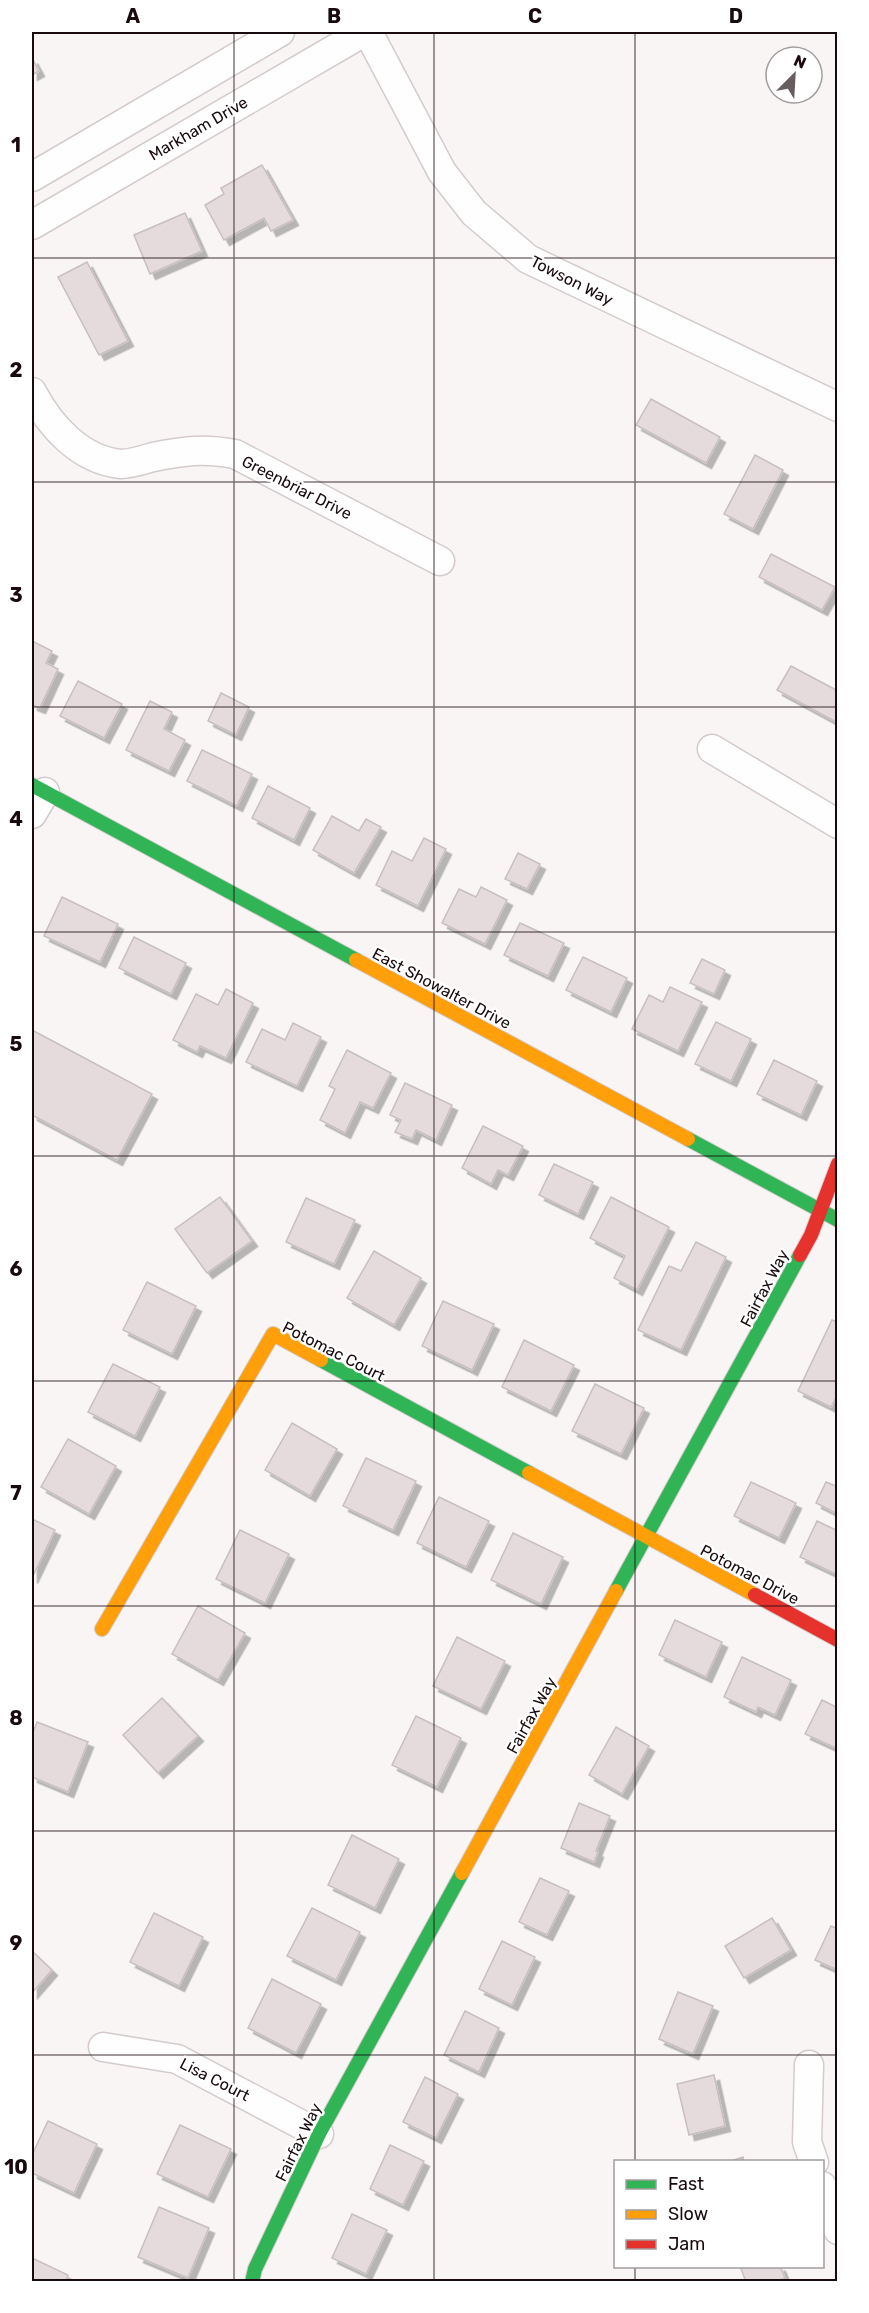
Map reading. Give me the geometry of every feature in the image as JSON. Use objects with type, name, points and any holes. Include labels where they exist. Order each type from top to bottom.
[{"type":"street","points":[[32,177],[280,32]]},
{"type":"street","name":"Markham Drive","points":[[32,225],[366,32]]},
{"type":"street","name":"Towson Way","points":[[366,32],[442,172],[474,213],[499,236],[528,259],[837,407]]},
{"type":"street","name":"Greenbriar Drive","points":[[32,392],[54,427],[76,447],[102,459],[123,464],[188,450],[211,449],[235,454],[440,561]]},
{"type":"street","points":[[712,749],[837,824]]},
{"type":"street","name":"East Showalter Drive","points":[[36,797],[837,1220]]},
{"type":"street","name":"Fairfax Way","points":[[252,2282],[255,2269],[319,2134],[648,1537],[811,1235],[837,1164]]},
{"type":"street","name":"Potomac Court","points":[[102,1629],[273,1334],[648,1537]]},
{"type":"street","name":"Potomac Drive","points":[[648,1537],[837,1640]]},
{"type":"street","name":"Lisa Court","points":[[103,2047],[177,2059],[319,2134]]},
{"type":"street","points":[[809,2065],[807,2142],[813,2160]]},
{"type":"street","points":[[824,2192],[837,2230]]},
{"type":"building","points":[[32,58],[39,71],[32,75]]},
{"type":"building","points":[[262,165],[293,220],[271,231],[264,218],[224,240],[205,205],[224,194],[221,188]]},
{"type":"building","points":[[185,213],[202,251],[150,274],[134,235]]},
{"type":"building","points":[[87,262],[128,341],[99,355],[58,277]]},
{"type":"building","points":[[651,399],[720,437],[706,463],[636,425]]},
{"type":"building","points":[[755,455],[783,470],[753,529],[724,514]]},
{"type":"building","points":[[771,554],[835,587],[822,610],[759,577]]},
{"type":"building","points":[[32,641],[52,651],[46,663],[58,669],[40,708],[32,705]]},
{"type":"building","points":[[791,666],[838,691],[838,723],[777,690]]},
{"type":"building","points":[[78,681],[122,704],[104,738],[60,716]]},
{"type":"building","points":[[221,693],[249,707],[236,735],[208,721]]},
{"type":"building","points":[[150,701],[172,712],[164,729],[185,740],[169,771],[126,750]]},
{"type":"building","points":[[202,750],[252,774],[237,806],[187,781]]},
{"type":"building","points":[[268,786],[310,808],[294,840],[252,818]]},
{"type":"building","points":[[332,816],[359,831],[366,819],[381,827],[354,873],[313,850]]},
{"type":"building","points":[[424,838],[446,849],[418,906],[376,885],[392,851],[412,861]]},
{"type":"building","points":[[518,853],[540,864],[527,889],[505,879]]},
{"type":"building","points":[[481,887],[507,900],[485,944],[442,923],[459,889],[476,897]]},
{"type":"building","points":[[62,897],[118,924],[100,962],[44,936]]},
{"type":"building","points":[[520,923],[564,943],[548,976],[504,955]]},
{"type":"building","points":[[134,937],[186,963],[171,994],[119,968]]},
{"type":"building","points":[[583,957],[627,978],[611,1012],[566,990]]},
{"type":"building","points":[[702,959],[725,970],[714,994],[690,983]]},
{"type":"building","points":[[670,987],[702,1002],[678,1051],[632,1029],[649,995],[663,1002]]},
{"type":"building","points":[[226,989],[253,1003],[226,1058],[200,1046],[197,1052],[173,1040],[196,994],[218,1005]]},
{"type":"building","points":[[716,1022],[751,1039],[731,1081],[695,1064]]},
{"type":"building","points":[[293,1023],[321,1037],[297,1086],[246,1062],[262,1029],[285,1040]]},
{"type":"building","points":[[32,1030],[152,1094],[117,1160],[32,1115]]},
{"type":"building","points":[[347,1050],[391,1073],[373,1108],[360,1102],[345,1133],[320,1120],[335,1089],[329,1086]]},
{"type":"building","points":[[774,1060],[817,1081],[801,1115],[757,1094]]},
{"type":"building","points":[[405,1083],[452,1105],[436,1140],[416,1130],[412,1139],[395,1132],[401,1120],[390,1115]]},
{"type":"building","points":[[483,1126],[523,1146],[508,1175],[498,1170],[491,1184],[462,1168]]},
{"type":"building","points":[[554,1164],[593,1182],[578,1214],[539,1195]]},
{"type":"building","points":[[220,1197],[252,1241],[207,1273],[175,1229]]},
{"type":"building","points":[[611,1197],[669,1227],[637,1290],[614,1278],[625,1256],[590,1238]]},
{"type":"building","points":[[306,1198],[355,1220],[334,1264],[286,1242]]},
{"type":"building","points":[[696,1242],[726,1257],[681,1350],[638,1330],[669,1266],[681,1271]]},
{"type":"building","points":[[374,1251],[421,1278],[394,1325],[347,1298]]},
{"type":"building","points":[[147,1282],[196,1306],[172,1354],[123,1330]]},
{"type":"building","points":[[443,1301],[494,1324],[472,1370],[422,1346]]},
{"type":"building","points":[[832,1320],[838,1322],[838,1394],[831,1407],[798,1391]]},
{"type":"building","points":[[524,1340],[574,1365],[551,1411],[502,1387]]},
{"type":"building","points":[[113,1364],[160,1387],[135,1436],[88,1412]]},
{"type":"building","points":[[595,1384],[644,1408],[621,1454],[572,1431]]},
{"type":"building","points":[[292,1423],[337,1449],[310,1496],[265,1470]]},
{"type":"building","points":[[68,1439],[116,1466],[89,1514],[41,1487]]},
{"type":"building","points":[[366,1458],[416,1481],[393,1530],[343,1506]]},
{"type":"building","points":[[751,1482],[796,1503],[779,1538],[734,1516]]},
{"type":"building","points":[[826,1482],[838,1487],[838,1514],[816,1503]]},
{"type":"building","points":[[439,1497],[489,1521],[466,1567],[417,1543]]},
{"type":"building","points":[[32,1519],[55,1530],[32,1578]]},
{"type":"building","points":[[817,1521],[838,1531],[838,1575],[800,1557]]},
{"type":"building","points":[[240,1530],[289,1554],[265,1603],[216,1579]]},
{"type":"building","points":[[513,1533],[563,1557],[541,1604],[491,1580]]},
{"type":"building","points":[[198,1606],[245,1633],[218,1680],[172,1654]]},
{"type":"building","points":[[675,1620],[722,1642],[706,1677],[659,1655]]},
{"type":"building","points":[[457,1637],[505,1661],[481,1709],[433,1686]]},
{"type":"building","points":[[742,1657],[791,1680],[775,1715],[758,1707],[756,1712],[724,1697]]},
{"type":"building","points":[[162,1698],[198,1736],[158,1773],[123,1735]]},
{"type":"building","points":[[822,1700],[838,1708],[838,1749],[805,1734]]},
{"type":"building","points":[[416,1716],[461,1738],[437,1787],[392,1765]]},
{"type":"building","points":[[37,1722],[88,1742],[68,1792],[32,1777],[32,1735]]},
{"type":"building","points":[[616,1727],[649,1746],[622,1794],[589,1775]]},
{"type":"building","points":[[579,1803],[610,1816],[594,1862],[561,1848]]},
{"type":"building","points":[[352,1835],[399,1859],[375,1908],[328,1885]]},
{"type":"building","points":[[540,1878],[569,1891],[547,1935],[519,1922]]},
{"type":"building","points":[[312,1908],[360,1932],[336,1980],[287,1956]]},
{"type":"building","points":[[154,1913],[203,1937],[179,1986],[130,1962]]},
{"type":"building","points":[[772,1918],[791,1950],[744,1978],[725,1946]]},
{"type":"building","points":[[831,1926],[838,1929],[838,1970],[815,1960]]},
{"type":"building","points":[[502,1941],[535,1957],[512,2005],[479,1989]]},
{"type":"building","points":[[32,1951],[52,1970],[32,1993]]},
{"type":"building","points":[[272,1979],[321,2004],[296,2053],[248,2028]]},
{"type":"building","points":[[678,1992],[713,2006],[693,2054],[659,2039]]},
{"type":"building","points":[[465,2011],[499,2028],[479,2072],[444,2055]]},
{"type":"building","points":[[714,2075],[725,2126],[689,2135],[677,2084]]},
{"type":"building","points":[[425,2077],[458,2094],[436,2138],[403,2122]]},
{"type":"building","points":[[48,2121],[97,2144],[74,2193],[32,2173],[32,2155]]},
{"type":"building","points":[[180,2125],[231,2149],[208,2197],[157,2174]]},
{"type":"building","points":[[390,2145],[424,2161],[403,2205],[370,2189]]},
{"type":"building","points":[[159,2207],[209,2228],[188,2278],[138,2257]]},
{"type":"building","points":[[352,2214],[387,2230],[366,2274],[332,2258]]},
{"type":"building","points":[[32,2258],[68,2275],[65,2282],[32,2282]]},
{"type":"building","points":[[741,2268],[781,2268],[785,2278],[776,2282],[746,2282]]},
{"type":"traffic: fast","points":[[32,785],[356,960]]},
{"type":"traffic: fast","points":[[688,1139],[838,1220]]},
{"type":"traffic: fast","points":[[616,1591],[800,1255]]},
{"type":"traffic: fast","points":[[321,1360],[529,1473]]},
{"type":"traffic: fast","points":[[252,2282],[255,2269],[319,2134],[462,1873]]},
{"type":"traffic: slow","points":[[356,960],[688,1139]]},
{"type":"traffic: slow","points":[[102,1629],[273,1334],[321,1360]]},
{"type":"traffic: slow","points":[[529,1473],[755,1595]]},
{"type":"traffic: slow","points":[[462,1873],[616,1591]]},
{"type":"traffic: jam","points":[[800,1255],[811,1235],[838,1164]]},
{"type":"traffic: jam","points":[[755,1595],[838,1640]]}]
